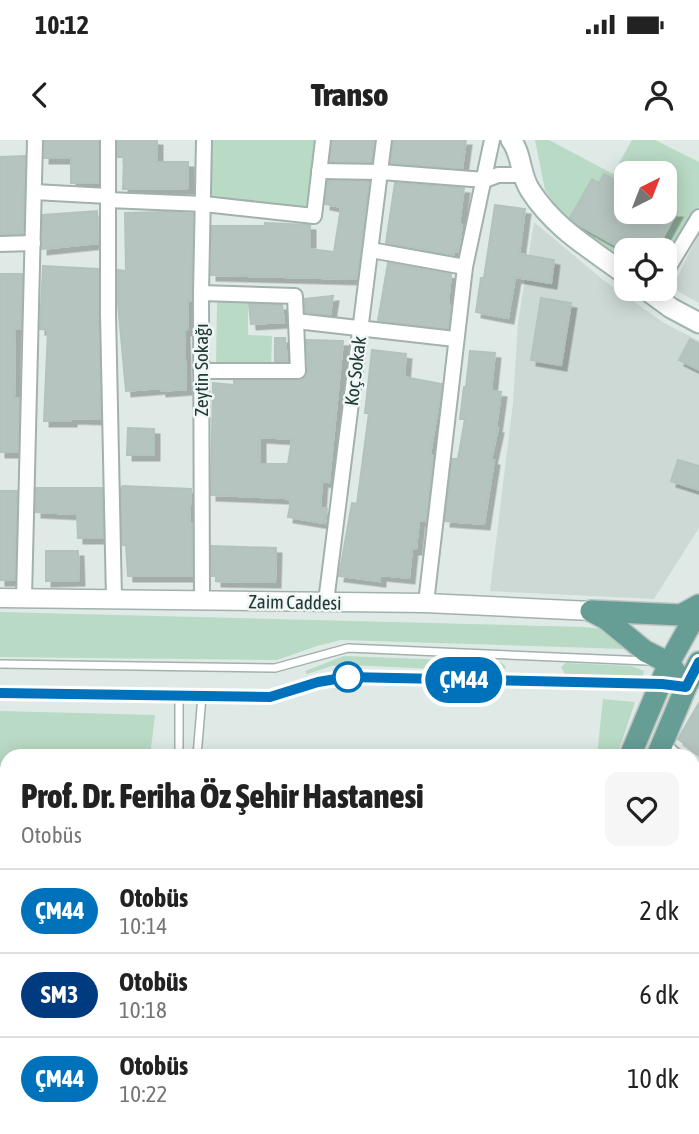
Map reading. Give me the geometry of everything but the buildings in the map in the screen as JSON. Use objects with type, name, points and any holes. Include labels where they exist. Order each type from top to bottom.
[{"type":"main road","points":[[511,140],[516,146],[528,188],[554,223],[614,266]]},
{"type":"main road","points":[[667,301],[699,323]]},
{"type":"main road","points":[[591,611],[681,615],[699,607]]},
{"type":"main road","points":[[633,749],[669,663],[699,607]]},
{"type":"main road","points":[[591,611],[606,619],[645,651],[669,663],[695,687]]},
{"type":"main road","points":[[666,749],[695,687],[699,662]]},
{"type":"main road","points":[[662,684],[695,687]]},
{"type":"street","points":[[24,598],[35,140]]},
{"type":"street","points":[[108,140],[114,599]]},
{"type":"street","name":"Zeytin Sokağı","points":[[202,600],[201,293],[204,140]]},
{"type":"street","points":[[34,192],[204,204],[314,216],[323,140]]},
{"type":"street","name":"Koç Sokak","points":[[326,602],[384,140]]},
{"type":"street","points":[[426,603],[465,267],[492,140]]},
{"type":"street","points":[[319,171],[381,172],[485,180],[498,175],[523,175]]},
{"type":"street","points":[[677,254],[699,216]]},
{"type":"street","points":[[0,244],[33,243]]},
{"type":"street","points":[[371,250],[465,267]]},
{"type":"street","points":[[201,293],[295,296],[298,371],[201,371]]},
{"type":"street","points":[[296,321],[455,339]]},
{"type":"street","name":"Zaim Caddesi","points":[[0,598],[426,603],[591,611]]},
{"type":"lane","points":[[0,664],[275,668],[348,648],[669,663]]},
{"type":"lane","points":[[0,693],[270,697],[318,682],[348,677],[662,684]]},
{"type":"lane","points":[[179,696],[179,749]]},
{"type":"lane","points":[[198,749],[202,696]]},
{"type":"shaded area","points":[[534,222],[614,288],[614,301],[633,301],[664,323],[699,341],[699,528],[654,599],[490,591],[513,403],[518,323]]},
{"type":"shaded area","points":[[699,233],[699,303],[677,291],[677,278]]},
{"type":"green space","points":[[210,140],[319,140],[311,211],[210,200]]},
{"type":"green space","points":[[535,140],[549,140],[614,172],[614,224],[677,224],[677,161],[620,161],[632,140],[655,140],[699,162],[699,206],[677,244],[677,238],[614,238],[614,252],[567,222],[545,190]]},
{"type":"green space","points":[[217,300],[248,301],[248,335],[272,336],[271,367],[216,366]]},
{"type":"green space","points":[[0,612],[584,627],[601,629],[626,649],[341,640],[277,660],[0,657]]},
{"type":"green space","points":[[344,656],[501,662],[506,667],[501,672],[350,665],[332,666],[307,674],[305,671]]},
{"type":"green space","points":[[566,663],[632,666],[644,671],[642,680],[611,675],[565,674],[561,667]]},
{"type":"green space","points":[[603,699],[635,702],[619,749],[598,749]]},
{"type":"green space","points":[[0,711],[155,715],[151,749],[0,749]]},
{"type":"bus line","name":"ÇM44","points":[[0,693],[270,697],[318,682],[348,677],[662,684],[686,687],[699,662]]}]
